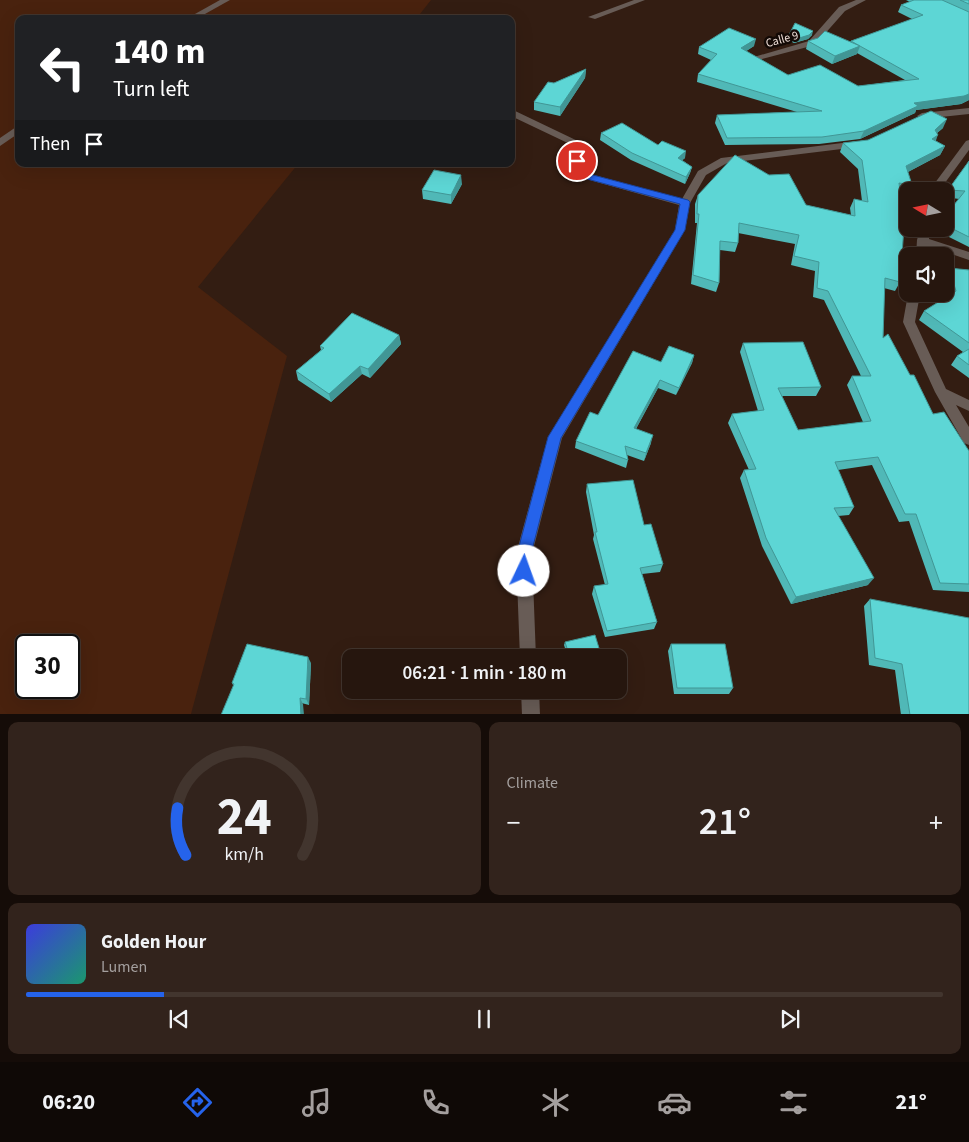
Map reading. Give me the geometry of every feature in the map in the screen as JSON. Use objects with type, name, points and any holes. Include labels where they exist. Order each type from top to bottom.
[{"type":"street","points":[[198,15],[226,0]]},
{"type":"street","points":[[592,17],[641,0]]},
{"type":"street","name":"Calle 9","points":[[751,59],[812,43],[842,9],[862,0]]},
{"type":"street","points":[[916,118],[925,114],[969,111]]},
{"type":"street","points":[[515,114],[579,144],[577,161],[590,177],[685,202]]},
{"type":"street","points":[[0,143],[15,131]]},
{"type":"street","points":[[528,649],[524,554],[555,437],[680,230],[685,202],[702,173],[724,160],[863,144],[872,139]]},
{"type":"street","points":[[941,182],[969,143]]},
{"type":"street","points":[[922,247],[922,240],[969,256]]},
{"type":"street","points":[[913,302],[909,322],[941,392],[969,439]]},
{"type":"street","points":[[941,392],[969,406]]},
{"type":"street","points":[[530,699],[531,714]]},
{"type":"shaded area","points":[[0,0],[431,0],[419,15],[15,15],[15,167],[296,167],[198,287],[287,356],[191,714],[0,714]]},
{"type":"building","points":[[914,0],[942,0],[969,12],[969,94],[914,103],[918,106],[864,131],[822,137],[727,138],[717,115],[822,111],[698,74],[717,54],[699,47],[729,28],[756,39],[741,48],[788,75],[820,65],[858,86],[919,79],[851,41],[923,15],[901,5]]},
{"type":"building","points":[[960,0],[969,0],[969,4]]},
{"type":"building","points":[[795,23],[813,31],[809,35],[796,39],[789,35]]},
{"type":"building","points":[[825,31],[860,46],[835,56],[808,41],[818,38]]},
{"type":"building","points":[[586,69],[560,107],[534,102],[548,82],[554,83]]},
{"type":"building","points":[[931,111],[947,119],[935,130],[938,135],[932,139],[945,146],[906,166],[911,182],[899,182],[899,238],[903,238],[903,247],[899,247],[899,282],[885,278],[883,338],[888,334],[910,375],[914,375],[933,414],[944,412],[969,451],[969,584],[940,583],[916,514],[905,514],[878,457],[835,462],[854,507],[834,508],[874,578],[796,597],[766,538],[744,470],[756,469],[732,414],[764,410],[743,343],[803,342],[821,387],[778,388],[798,430],[871,421],[852,376],[871,376],[828,291],[817,288],[819,262],[794,256],[799,235],[739,223],[738,243],[720,241],[719,283],[693,275],[699,214],[697,214],[698,195],[735,155],[769,175],[789,174],[806,205],[855,216],[854,199],[868,202],[862,160],[843,143],[868,140]]},
{"type":"building","points":[[622,123],[658,145],[662,141],[686,151],[678,158],[692,167],[686,177],[632,153],[601,133]]},
{"type":"building","points":[[969,161],[969,237],[954,230],[954,205],[965,191],[954,190],[954,182]]},
{"type":"building","points":[[434,170],[461,175],[451,195],[422,190]]},
{"type":"building","points":[[954,268],[969,270],[969,343],[924,311],[938,302],[954,302],[954,292],[956,291]]},
{"type":"building","points":[[352,313],[399,335],[368,369],[360,366],[329,394],[296,371],[324,348],[320,346]]},
{"type":"building","points":[[669,346],[694,355],[679,388],[660,380],[634,428],[653,435],[646,453],[625,446],[628,460],[576,441],[590,412],[598,415],[633,351],[661,362]]},
{"type":"building","points":[[969,349],[969,365],[957,356]]},
{"type":"building","points":[[633,480],[644,525],[651,524],[663,564],[640,568],[657,622],[607,631],[594,586],[608,584],[595,532],[597,532],[587,484]]},
{"type":"building","points":[[870,599],[969,618],[969,714],[910,714],[902,664],[875,658]]},
{"type":"building","points":[[595,635],[599,649],[567,649],[565,642]]},
{"type":"building","points":[[247,644],[308,657],[306,699],[300,698],[301,714],[221,714],[234,684],[232,683]]},
{"type":"building","points":[[671,644],[725,644],[733,688],[677,688]]},
{"type":"route","points":[[524,571],[524,554],[555,437],[680,230],[685,202],[590,177],[577,161]]}]
